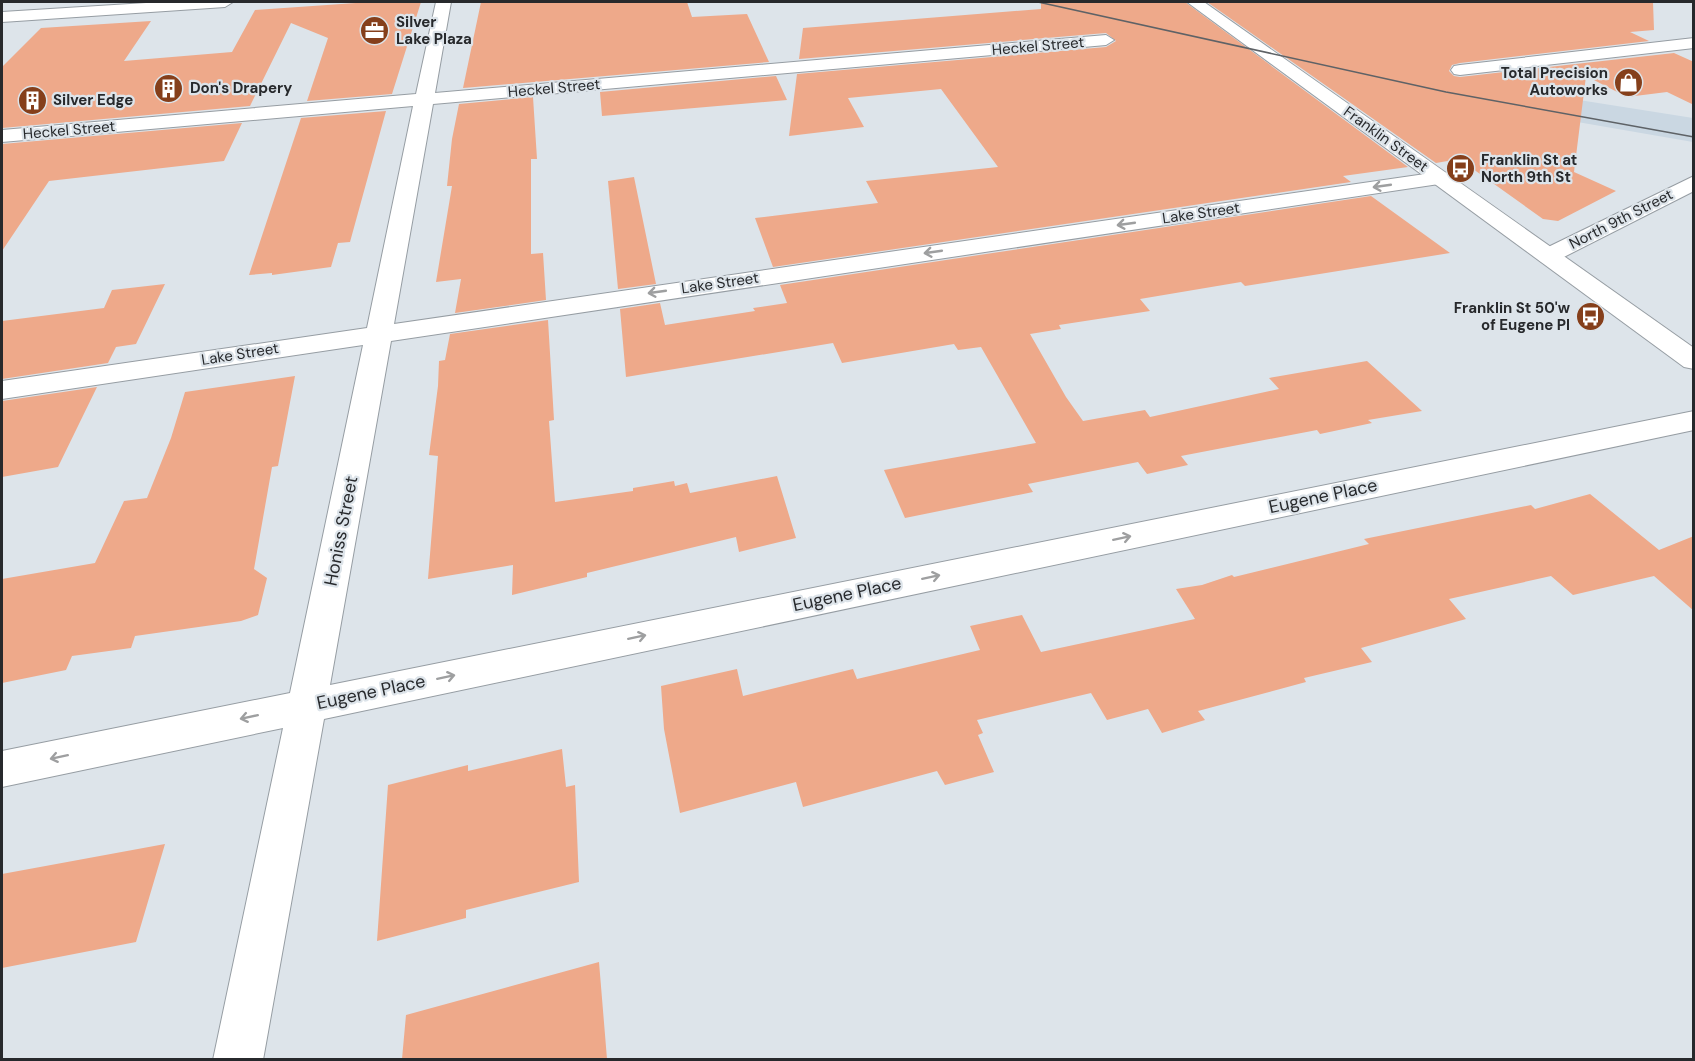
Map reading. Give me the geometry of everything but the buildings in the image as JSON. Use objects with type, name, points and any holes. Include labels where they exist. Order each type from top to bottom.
[{"type":"street","points":[[2,17],[225,2]]},
{"type":"street","name":"Honiss Street","points":[[238,1059],[443,2]]},
{"type":"street","name":"Franklin Street","points":[[1195,2],[1694,361]]},
{"type":"street","name":"Heckel Street","points":[[2,136],[1106,40]]},
{"type":"street","points":[[1460,70],[1694,43]]},
{"type":"street","name":"Lake Street","points":[[2,390],[1440,178]]},
{"type":"street","name":"North 9th Street","points":[[1548,256],[1694,182]]},
{"type":"street","name":"Eugene Place","points":[[2,769],[1694,420]]},
{"type":"shaded area","points":[[1579,100],[1693,118],[1693,142],[1519,112]]},
{"type":"tram line","points":[[1038,2],[1446,92],[1694,137]]},
{"type":"place","name":"Silver Lake Plaza","points":[[375,31]]},
{"type":"place","name":"Total Precision Autoworks","points":[[1629,82]]},
{"type":"place","name":"Don's Drapery","points":[[169,88]]},
{"type":"place","name":"Silver Edge","points":[[32,100]]},
{"type":"place","name":"Franklin St at North 9th St","points":[[1460,169]]},
{"type":"place","name":"Franklin St 50'w of Eugene Pl","points":[[1591,317]]}]
